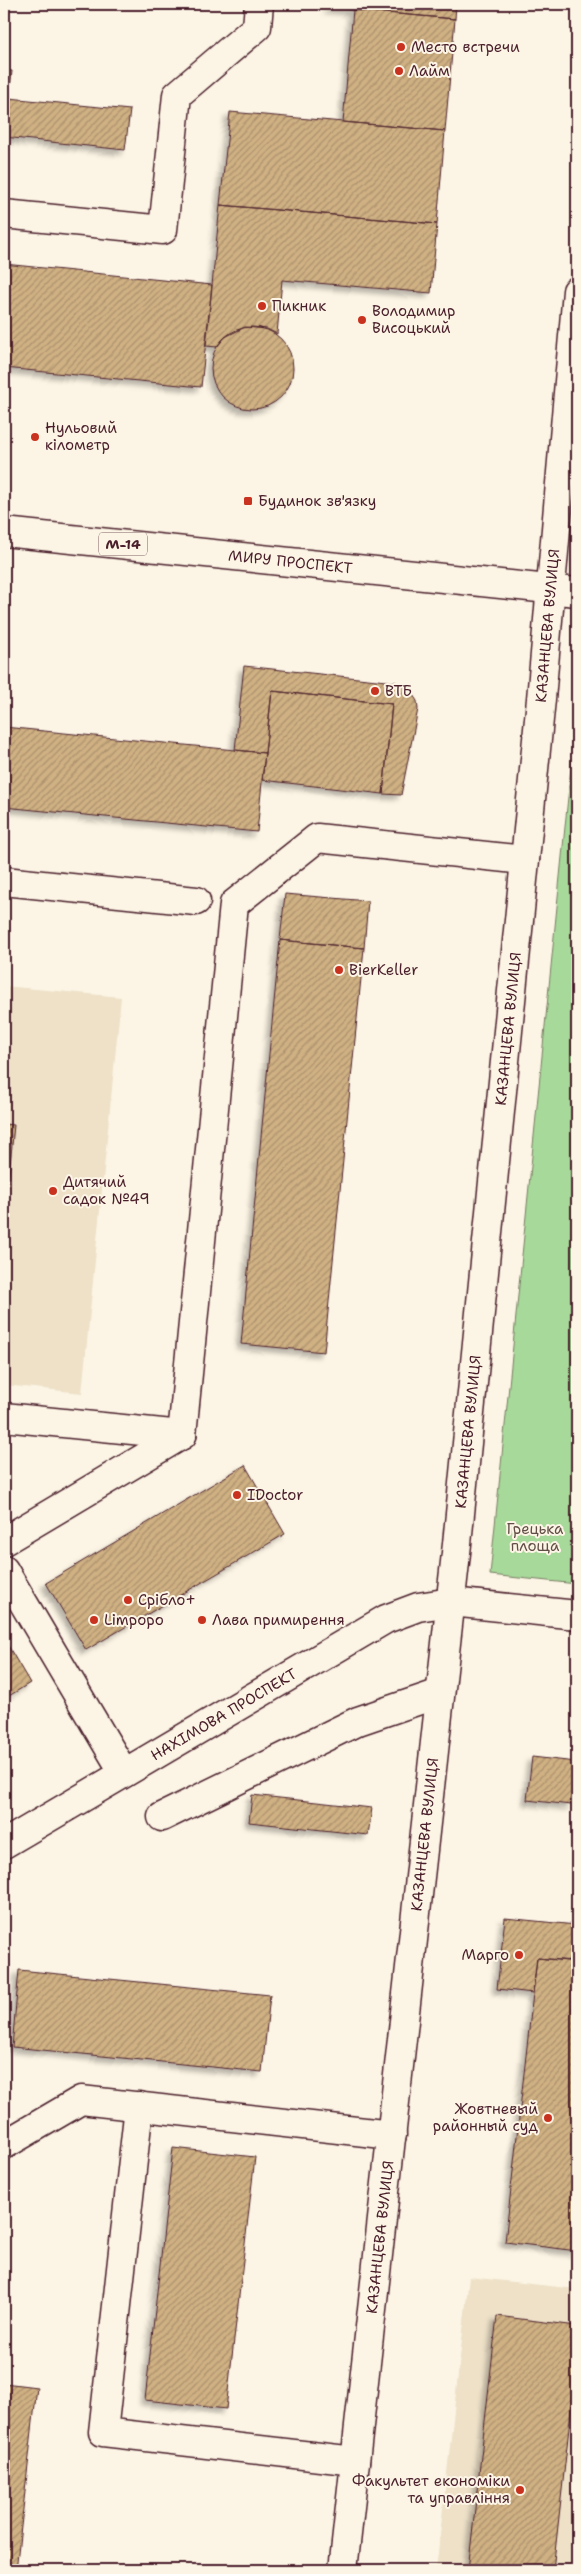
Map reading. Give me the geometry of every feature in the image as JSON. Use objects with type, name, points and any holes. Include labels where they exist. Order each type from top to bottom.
[{"type":"main road","points":[[4,214],[163,230],[177,94],[257,28],[259,4]]},
{"type":"main road","name":"КАЗАНЦЕВА ВУЛИЦЯ","points":[[343,2570],[451,1602],[525,860],[564,590],[577,292]]},
{"type":"main road","name":"МИРУ ПРОСПЕКТ","points":[[4,532],[564,590]]},
{"type":"main road","points":[[182,1435],[234,904],[317,838],[525,860]]},
{"type":"main road","points":[[4,881],[196,901]]},
{"type":"main road","points":[[4,1417],[182,1435]]},
{"type":"main road","points":[[4,1540],[182,1435]]},
{"type":"main road","points":[[4,1570],[124,1773]]},
{"type":"main road","name":"НАХІМОВА ПРОСПЕКТ","points":[[4,1844],[386,1618],[418,1607],[451,1602],[577,1616]]},
{"type":"main road","points":[[162,1817],[358,1722],[440,1693]]},
{"type":"main road","points":[[4,2146],[81,2100],[392,2135]]},
{"type":"main road","points":[[139,2106],[103,2432],[355,2461]]},
{"type":"shaded area","name":"Дитячий садок №49","points":[[4,986],[121,997],[82,1393],[4,1385]]},
{"type":"shaded area","points":[[469,2277],[577,2289],[577,2570],[436,2570]]},
{"type":"green space","name":"Грецька площа","points":[[577,707],[577,1584],[490,1575]]},
{"type":"building","points":[[330,4],[456,4],[455,19],[329,8]]},
{"type":"building","name":"Место встречи","points":[[353,10],[455,19],[445,131],[343,122]]},
{"type":"building","points":[[4,70],[12,71],[9,98],[130,110],[125,150],[4,137]]},
{"type":"building","points":[[230,112],[445,131],[437,224],[220,205]]},
{"type":"building","points":[[220,205],[437,224],[431,293],[282,280],[277,334],[267,329],[245,327],[225,337],[217,347],[206,346]]},
{"type":"building","points":[[4,264],[212,285],[201,387],[4,368]]},
{"type":"building","points":[[252,327],[268,330],[281,339],[290,352],[293,368],[290,384],[281,397],[268,406],[252,409],[236,406],[223,397],[214,384],[211,368],[214,352],[223,339],[236,330]]},
{"type":"building","points":[[244,666],[396,682],[409,689],[417,701],[418,709],[401,795],[383,794],[392,704],[272,691],[265,753],[235,750]]},
{"type":"building","points":[[272,691],[392,704],[383,794],[262,780]]},
{"type":"building","points":[[4,727],[265,753],[257,832],[4,807]]},
{"type":"building","points":[[285,894],[368,901],[364,948],[280,940]]},
{"type":"building","points":[[280,940],[364,948],[324,1352],[241,1344]]},
{"type":"building","points":[[4,1124],[14,1125],[4,1225]]},
{"type":"building","points":[[245,1465],[285,1534],[86,1650],[46,1583]]},
{"type":"building","points":[[4,1639],[30,1683],[4,1699]]},
{"type":"building","points":[[532,1757],[576,1762],[571,1805],[527,1800]]},
{"type":"building","points":[[252,1795],[372,1808],[368,1835],[249,1822]]},
{"type":"building","points":[[505,1918],[576,1925],[573,1961],[537,1958],[533,1993],[497,1989]]},
{"type":"building","name":"Жовтневый районный суд","points":[[537,1958],[577,1962],[577,2251],[505,2242]]},
{"type":"building","points":[[19,1970],[270,1995],[262,2072],[12,2047]]},
{"type":"building","points":[[173,2148],[255,2157],[226,2409],[145,2400]]},
{"type":"building","points":[[497,2316],[577,2326],[577,2357],[553,2570],[468,2570]]},
{"type":"building","points":[[4,2383],[37,2387],[16,2570],[4,2570]]},
{"type":"place","name":"Место встречи","points":[[401,47]]},
{"type":"place","name":"Лайм","points":[[399,71]]},
{"type":"place","name":"Пикник","points":[[262,306]]},
{"type":"place","name":"Володимир Висоцький","points":[[362,320]]},
{"type":"place","name":"Нульовий кілометр","points":[[35,437]]},
{"type":"place","name":"Будинок зв'язку","points":[[248,501]]},
{"type":"place","name":"ВТБ","points":[[375,691]]},
{"type":"place","name":"BierKeller","points":[[339,970]]},
{"type":"place","name":"Дитячий садок №49","points":[[53,1191]]},
{"type":"place","name":"IDoctor","points":[[237,1495]]},
{"type":"place","name":"Срібло+","points":[[128,1600]]},
{"type":"place","name":"Limpopo","points":[[94,1620]]},
{"type":"place","name":"Лава примирення","points":[[202,1620]]},
{"type":"place","name":"Марго","points":[[519,1955]]},
{"type":"place","name":"Жовтневый районный суд","points":[[548,2118]]},
{"type":"place","name":"Факультет економіки та управління","points":[[520,2490]]}]
